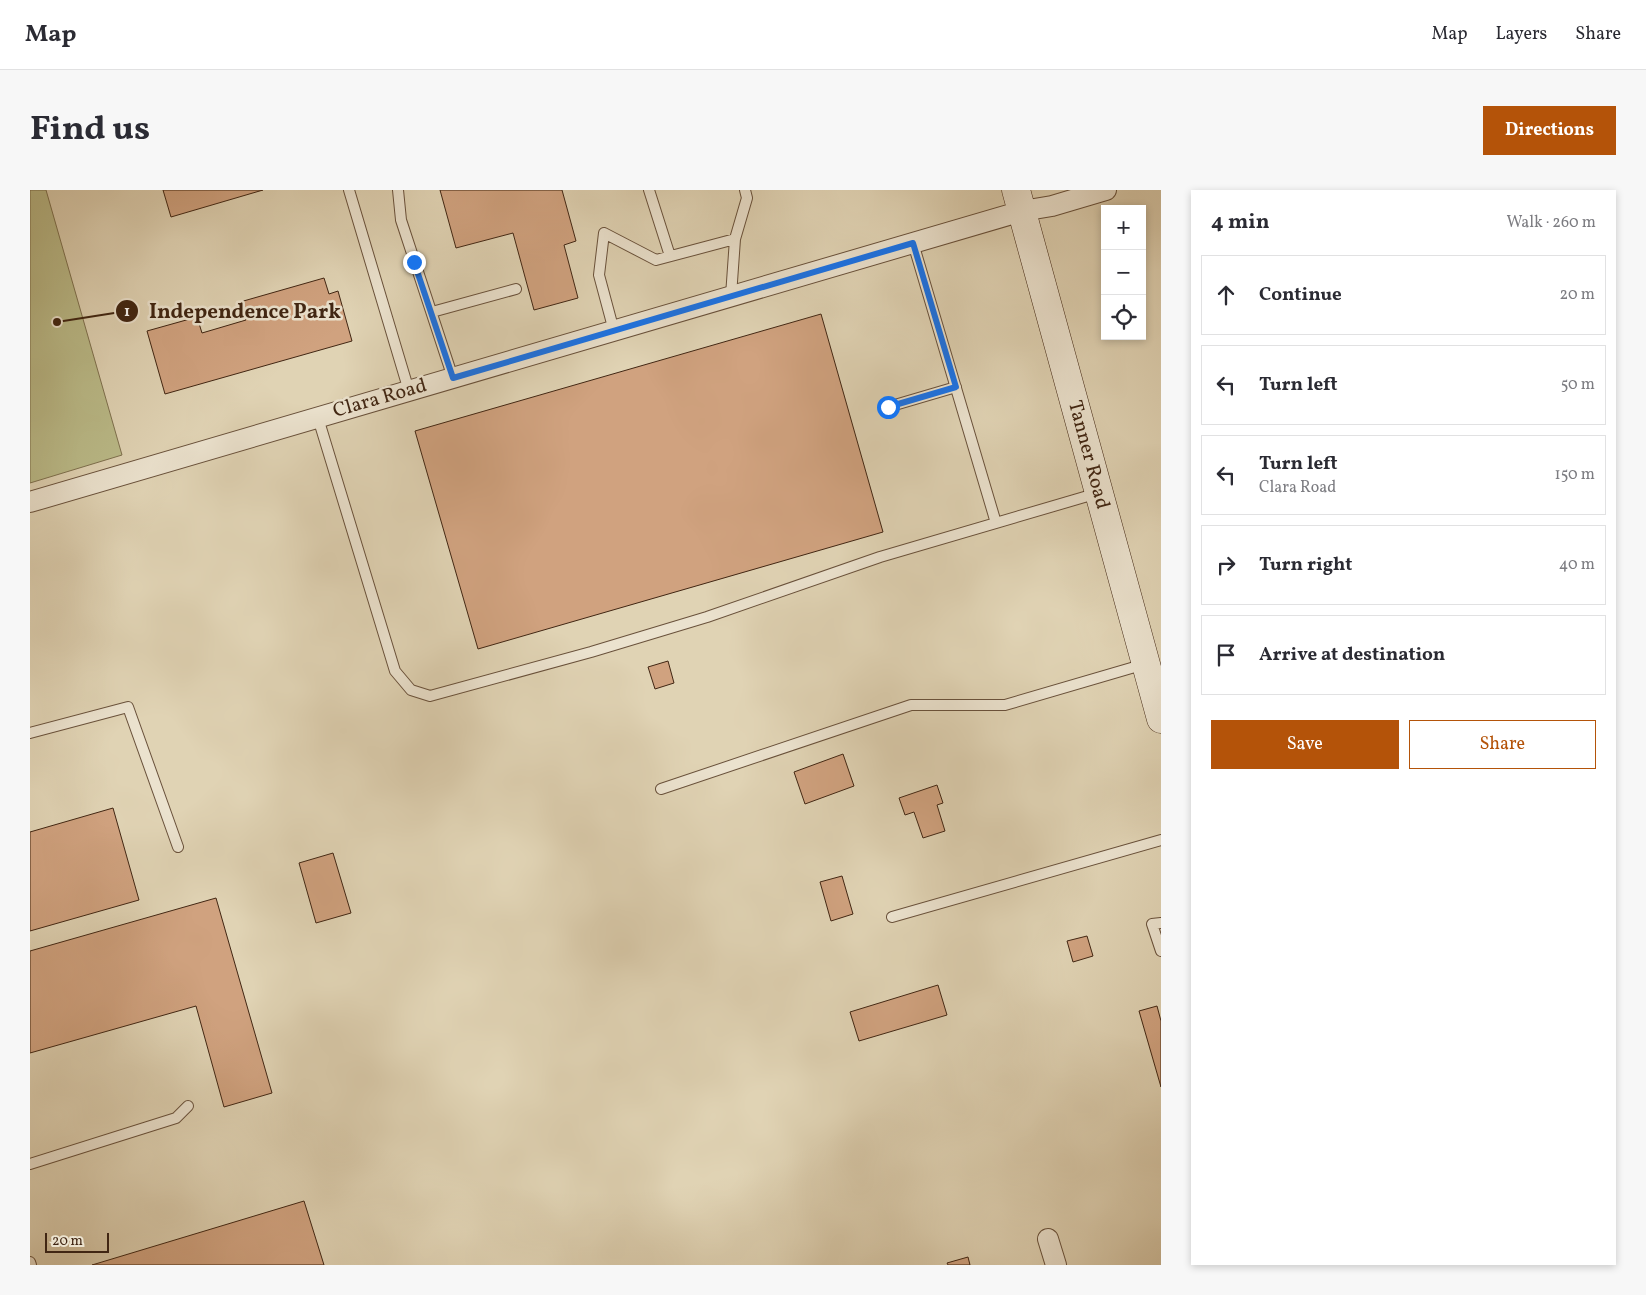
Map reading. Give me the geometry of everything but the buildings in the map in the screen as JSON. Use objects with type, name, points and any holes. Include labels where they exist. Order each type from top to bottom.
[{"type":"main road","name":"Tanner Road","points":[[1019,201],[1161,719]]},
{"type":"street","name":"Clara Road","points":[[30,502],[913,243],[1019,201],[1052,206],[1106,190]]},
{"type":"street","points":[[1048,1239],[1056,1265]]},
{"type":"lane","points":[[349,190],[409,391]]},
{"type":"lane","points":[[398,190],[401,220],[453,378]]},
{"type":"lane","points":[[649,190],[670,256]]},
{"type":"lane","points":[[731,296],[735,238],[747,198],[745,190]]},
{"type":"lane","points":[[614,331],[599,275],[604,233],[656,260],[735,238]]},
{"type":"lane","points":[[913,243],[996,522]]},
{"type":"lane","points":[[432,312],[516,289]]},
{"type":"lane","points":[[888,407],[956,387]]},
{"type":"lane","points":[[318,418],[395,671],[410,690],[430,696],[591,652],[707,617],[880,557],[1099,492]]},
{"type":"lane","points":[[661,789],[911,706],[1005,705],[1146,664]]},
{"type":"lane","points":[[30,733],[128,706],[178,848]]},
{"type":"lane","points":[[892,917],[1161,840]]},
{"type":"lane","points":[[1161,922],[1152,924],[1161,952]]},
{"type":"lane","points":[[30,1164],[176,1118],[188,1106]]},
{"type":"green space","points":[[30,190],[46,190],[122,455],[30,483]]},
{"type":"place","name":"Independence Park","points":[[57,322]]},
{"type":"route","points":[[414,262],[453,378],[913,243],[956,387],[888,407]]}]
